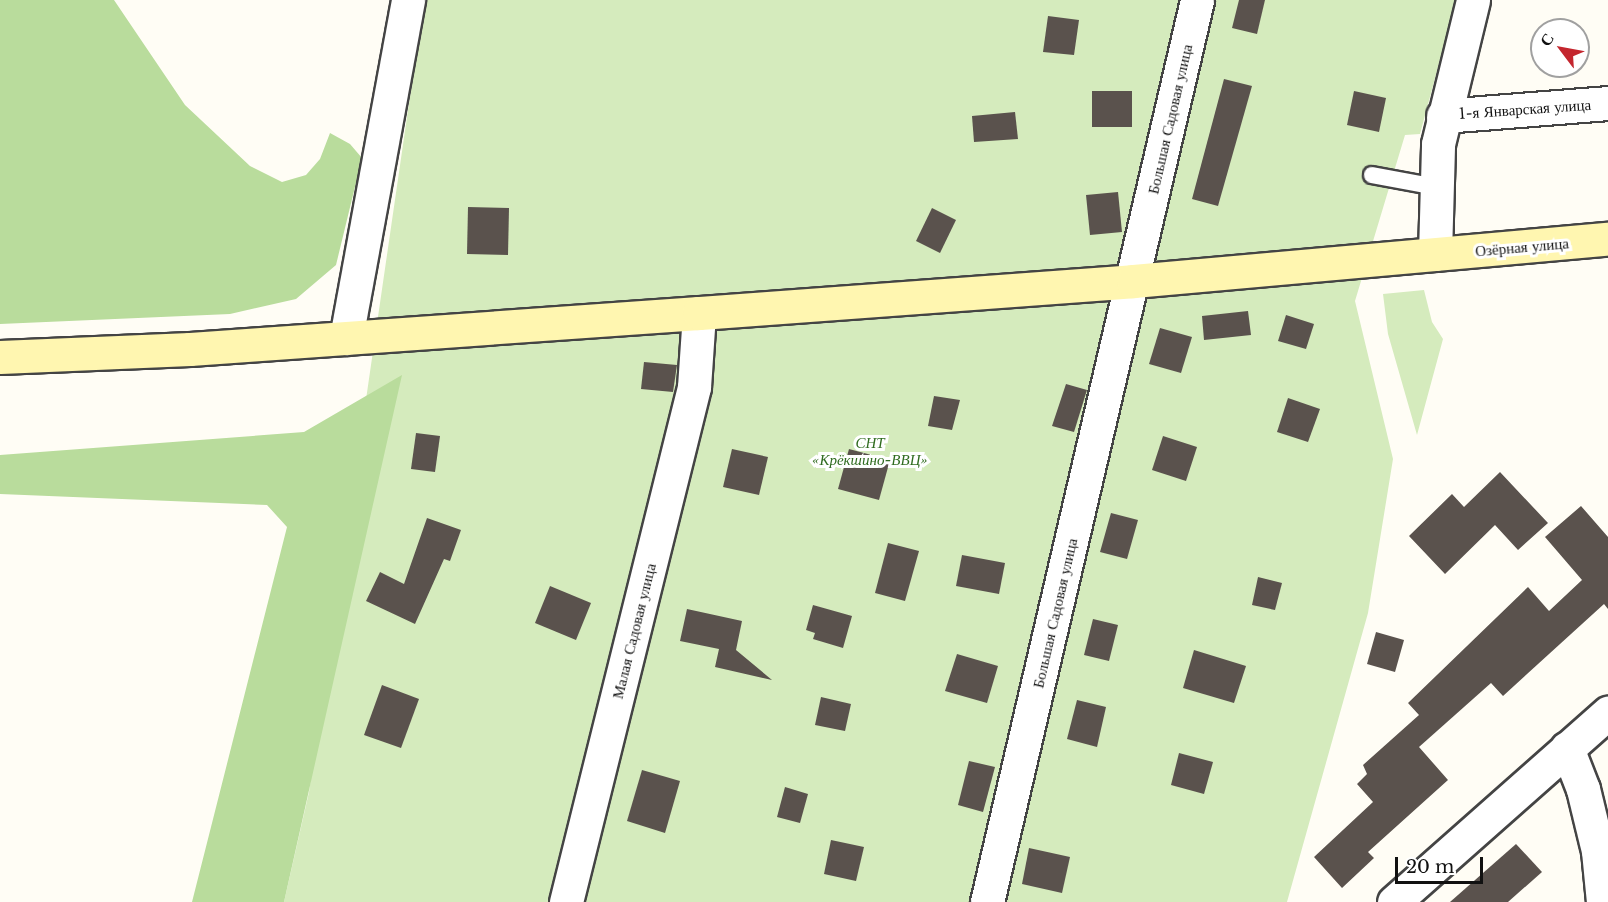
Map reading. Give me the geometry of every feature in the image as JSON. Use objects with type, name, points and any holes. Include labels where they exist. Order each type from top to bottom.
[{"type":"main road","name":"Озёрная улица","points":[[0,357],[346,338],[1132,282],[1608,239]]},
{"type":"street","points":[[346,338],[408,0]]},
{"type":"street","name":"Большая Садовая улица","points":[[987,902],[1197,0]]},
{"type":"street","points":[[1435,254],[1436,187],[1443,116],[1473,0]]},
{"type":"street","name":"1-я Январская улица","points":[[1443,116],[1608,103]]},
{"type":"street","name":"Малая Садовая улица","points":[[566,902],[699,358],[699,313]]},
{"type":"street","points":[[1394,902],[1608,712]]},
{"type":"street","points":[[1568,748],[1583,789],[1598,851],[1603,902]]},
{"type":"lane","points":[[1372,175],[1436,187]]},
{"type":"green space","points":[[0,0],[114,0],[185,105],[250,166],[282,182],[306,175],[320,159],[330,133],[350,144],[362,158],[336,265],[296,299],[230,314],[0,324]]},
{"type":"green space","name":"СНТ «Крёкшино-ВВЦ»","points":[[424,0],[1456,0],[1420,134],[1405,135],[1355,301],[1393,459],[1368,613],[1287,902],[284,902],[309,792]]},
{"type":"green space","points":[[1424,290],[1432,322],[1443,339],[1417,435],[1388,334],[1383,294]]},
{"type":"green space","points":[[402,375],[284,902],[192,902],[287,527],[267,505],[0,494],[0,455],[304,432]]},
{"type":"building","points":[[1239,0],[1265,0],[1257,34],[1232,28]]},
{"type":"building","points":[[1048,16],[1079,20],[1074,55],[1043,52]]},
{"type":"building","points":[[1224,79],[1252,86],[1218,206],[1192,199]]},
{"type":"building","points":[[1092,91],[1132,91],[1132,127],[1092,127]]},
{"type":"building","points":[[1354,91],[1386,98],[1379,132],[1347,125]]},
{"type":"building","points":[[1015,112],[1018,139],[974,142],[972,116]]},
{"type":"building","points":[[1118,192],[1122,232],[1090,235],[1086,195]]},
{"type":"building","points":[[468,207],[509,208],[508,255],[467,254]]},
{"type":"building","points":[[932,208],[956,220],[940,253],[916,241]]},
{"type":"building","points":[[1248,311],[1251,335],[1204,340],[1202,316]]},
{"type":"building","points":[[1286,315],[1314,324],[1306,349],[1278,341]]},
{"type":"building","points":[[1160,328],[1192,337],[1181,373],[1149,364]]},
{"type":"building","points":[[644,362],[677,365],[673,392],[641,389]]},
{"type":"building","points":[[1066,384],[1087,390],[1074,432],[1052,426]]},
{"type":"building","points":[[934,396],[960,400],[952,430],[928,426]]},
{"type":"building","points":[[1288,398],[1320,409],[1308,442],[1277,432]]},
{"type":"building","points":[[416,433],[440,436],[435,472],[411,469]]},
{"type":"building","points":[[1163,436],[1197,447],[1186,481],[1152,470]]},
{"type":"building","points":[[732,449],[768,457],[759,495],[723,487]]},
{"type":"building","points":[[849,449],[890,460],[879,500],[838,489]]},
{"type":"building","points":[[1500,472],[1548,523],[1518,550],[1495,525],[1445,574],[1409,536],[1452,494],[1464,507]]},
{"type":"building","points":[[1581,506],[1608,537],[1608,609],[1604,604],[1503,696],[1491,683],[1419,747],[1448,780],[1368,852],[1374,858],[1342,888],[1314,857],[1373,802],[1357,784],[1367,774],[1363,765],[1419,715],[1408,703],[1528,587],[1549,611],[1582,580],[1545,537]]},
{"type":"building","points":[[1111,513],[1138,520],[1127,559],[1100,552]]},
{"type":"building","points":[[427,518],[461,530],[450,561],[444,559],[415,624],[366,601],[380,572],[404,584]]},
{"type":"building","points":[[888,543],[919,551],[905,601],[875,593]]},
{"type":"building","points":[[962,555],[1005,563],[999,594],[956,586]]},
{"type":"building","points":[[1258,577],[1282,583],[1275,610],[1252,605]]},
{"type":"building","points":[[550,586],[591,603],[576,640],[535,623]]},
{"type":"building","points":[[813,605],[852,616],[843,648],[813,639],[815,633],[806,630]]},
{"type":"building","points":[[687,609],[742,621],[736,650],[772,680],[715,667],[719,649],[680,641]]},
{"type":"building","points":[[1093,619],[1118,625],[1109,661],[1084,655]]},
{"type":"building","points":[[1376,632],[1404,640],[1395,672],[1367,664]]},
{"type":"building","points":[[1194,650],[1246,666],[1234,703],[1183,688]]},
{"type":"building","points":[[957,654],[998,666],[987,703],[945,691]]},
{"type":"building","points":[[382,685],[419,699],[401,748],[364,735]]},
{"type":"building","points":[[821,697],[851,704],[845,731],[815,725]]},
{"type":"building","points":[[1077,700],[1106,707],[1097,747],[1067,739]]},
{"type":"building","points":[[1179,753],[1213,762],[1204,794],[1171,785]]},
{"type":"building","points":[[969,761],[995,767],[983,812],[958,805]]},
{"type":"building","points":[[642,770],[680,781],[665,833],[627,821]]},
{"type":"building","points":[[785,787],[808,794],[800,823],[777,817]]},
{"type":"building","points":[[831,840],[864,847],[856,881],[824,874]]},
{"type":"building","points":[[1516,844],[1542,872],[1508,902],[1450,902]]},
{"type":"building","points":[[1029,848],[1070,857],[1062,893],[1022,884]]}]
